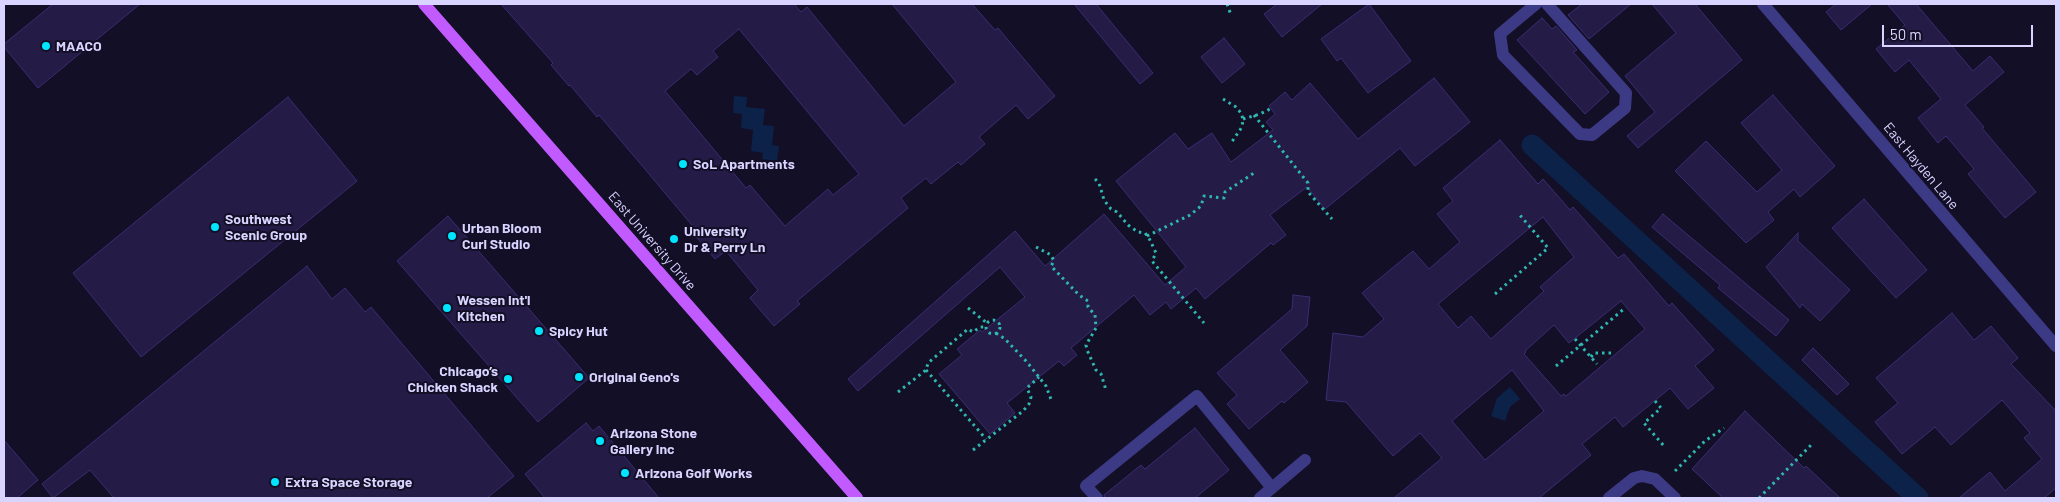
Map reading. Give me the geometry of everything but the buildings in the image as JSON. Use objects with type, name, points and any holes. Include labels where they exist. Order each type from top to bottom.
[{"type":"main road","name":"East University Drive","points":[[424,4],[857,498]]},
{"type":"street","points":[[1536,4],[1500,34],[1503,55],[1580,134],[1592,135],[1625,108],[1626,93],[1547,4]]},
{"type":"street","name":"East Hayden Lane","points":[[1763,4],[2056,346]]},
{"type":"street","points":[[1097,498],[1086,486],[1197,396],[1272,488]]},
{"type":"street","points":[[1260,498],[1305,460]]},
{"type":"street","points":[[1609,498],[1634,478],[1642,476],[1655,479],[1675,498]]},
{"type":"path","points":[[1227,4],[1230,16]]},
{"type":"path","points":[[1223,99],[1236,107],[1241,113],[1242,127],[1232,143]]},
{"type":"path","points":[[1242,119],[1270,109]]},
{"type":"path","points":[[1254,115],[1308,183],[1308,192],[1332,219]]},
{"type":"path","points":[[1147,236],[1190,215],[1201,206],[1204,196],[1224,198],[1226,192],[1254,173]]},
{"type":"path","points":[[1095,179],[1099,183],[1104,200],[1111,209],[1117,212],[1128,225],[1138,232],[1145,233],[1156,253],[1152,261],[1204,323]]},
{"type":"path","points":[[1495,294],[1548,248],[1519,214]]},
{"type":"path","points":[[1036,247],[1051,255],[1054,261],[1051,266],[1078,295],[1088,301],[1088,307],[1095,315],[1096,328],[1086,345],[1096,370],[1101,374],[1106,390]]},
{"type":"path","points":[[968,308],[987,325],[989,333],[996,333],[1005,338],[1046,386],[1052,402]]},
{"type":"path","points":[[1556,366],[1625,308]]},
{"type":"path","points":[[898,392],[926,370],[928,363],[968,330],[973,332],[994,320],[999,323],[1000,328],[996,333]]},
{"type":"path","points":[[1575,339],[1597,364]]},
{"type":"path","points":[[1591,357],[1594,353],[1614,354]]},
{"type":"path","points":[[926,370],[986,439]]},
{"type":"path","points":[[973,450],[1024,411],[1031,397],[1027,388],[1039,377]]},
{"type":"path","points":[[1655,401],[1661,408],[1644,423],[1664,446]]},
{"type":"path","points":[[1675,471],[1705,441],[1724,428]]},
{"type":"path","points":[[1760,498],[1813,443]]},
{"type":"water","points":[[734,96],[747,97],[746,107],[765,109],[763,125],[774,126],[772,145],[779,146],[777,161],[762,159],[763,153],[751,151],[753,130],[741,128],[742,114],[733,113]]},
{"type":"water","points":[[1510,387],[1520,399],[1510,407],[1505,421],[1491,416],[1497,398]]},
{"type":"waterway","points":[[1532,145],[1918,498]]},
{"type":"place","name":"MAACO","points":[[46,46]]},
{"type":"place","name":"SoL Apartments","points":[[683,164]]},
{"type":"place","name":"Southwest Scenic Group","points":[[215,227]]},
{"type":"place","name":"Urban Bloom Curl Studio","points":[[452,236]]},
{"type":"place","name":"University Dr & Perry Ln","points":[[674,239]]},
{"type":"place","name":"Wessen Int'l Kitchen","points":[[447,308]]},
{"type":"place","name":"Spicy Hut","points":[[539,331]]},
{"type":"place","name":"Original Geno's","points":[[579,377]]},
{"type":"place","name":"Chicago’s Chicken Shack","points":[[508,379]]},
{"type":"place","name":"Arizona Stone Gallery Inc","points":[[600,441]]},
{"type":"place","name":"Arizona Golf Works","points":[[625,473]]},
{"type":"place","name":"Extra Space Storage","points":[[275,482]]}]
